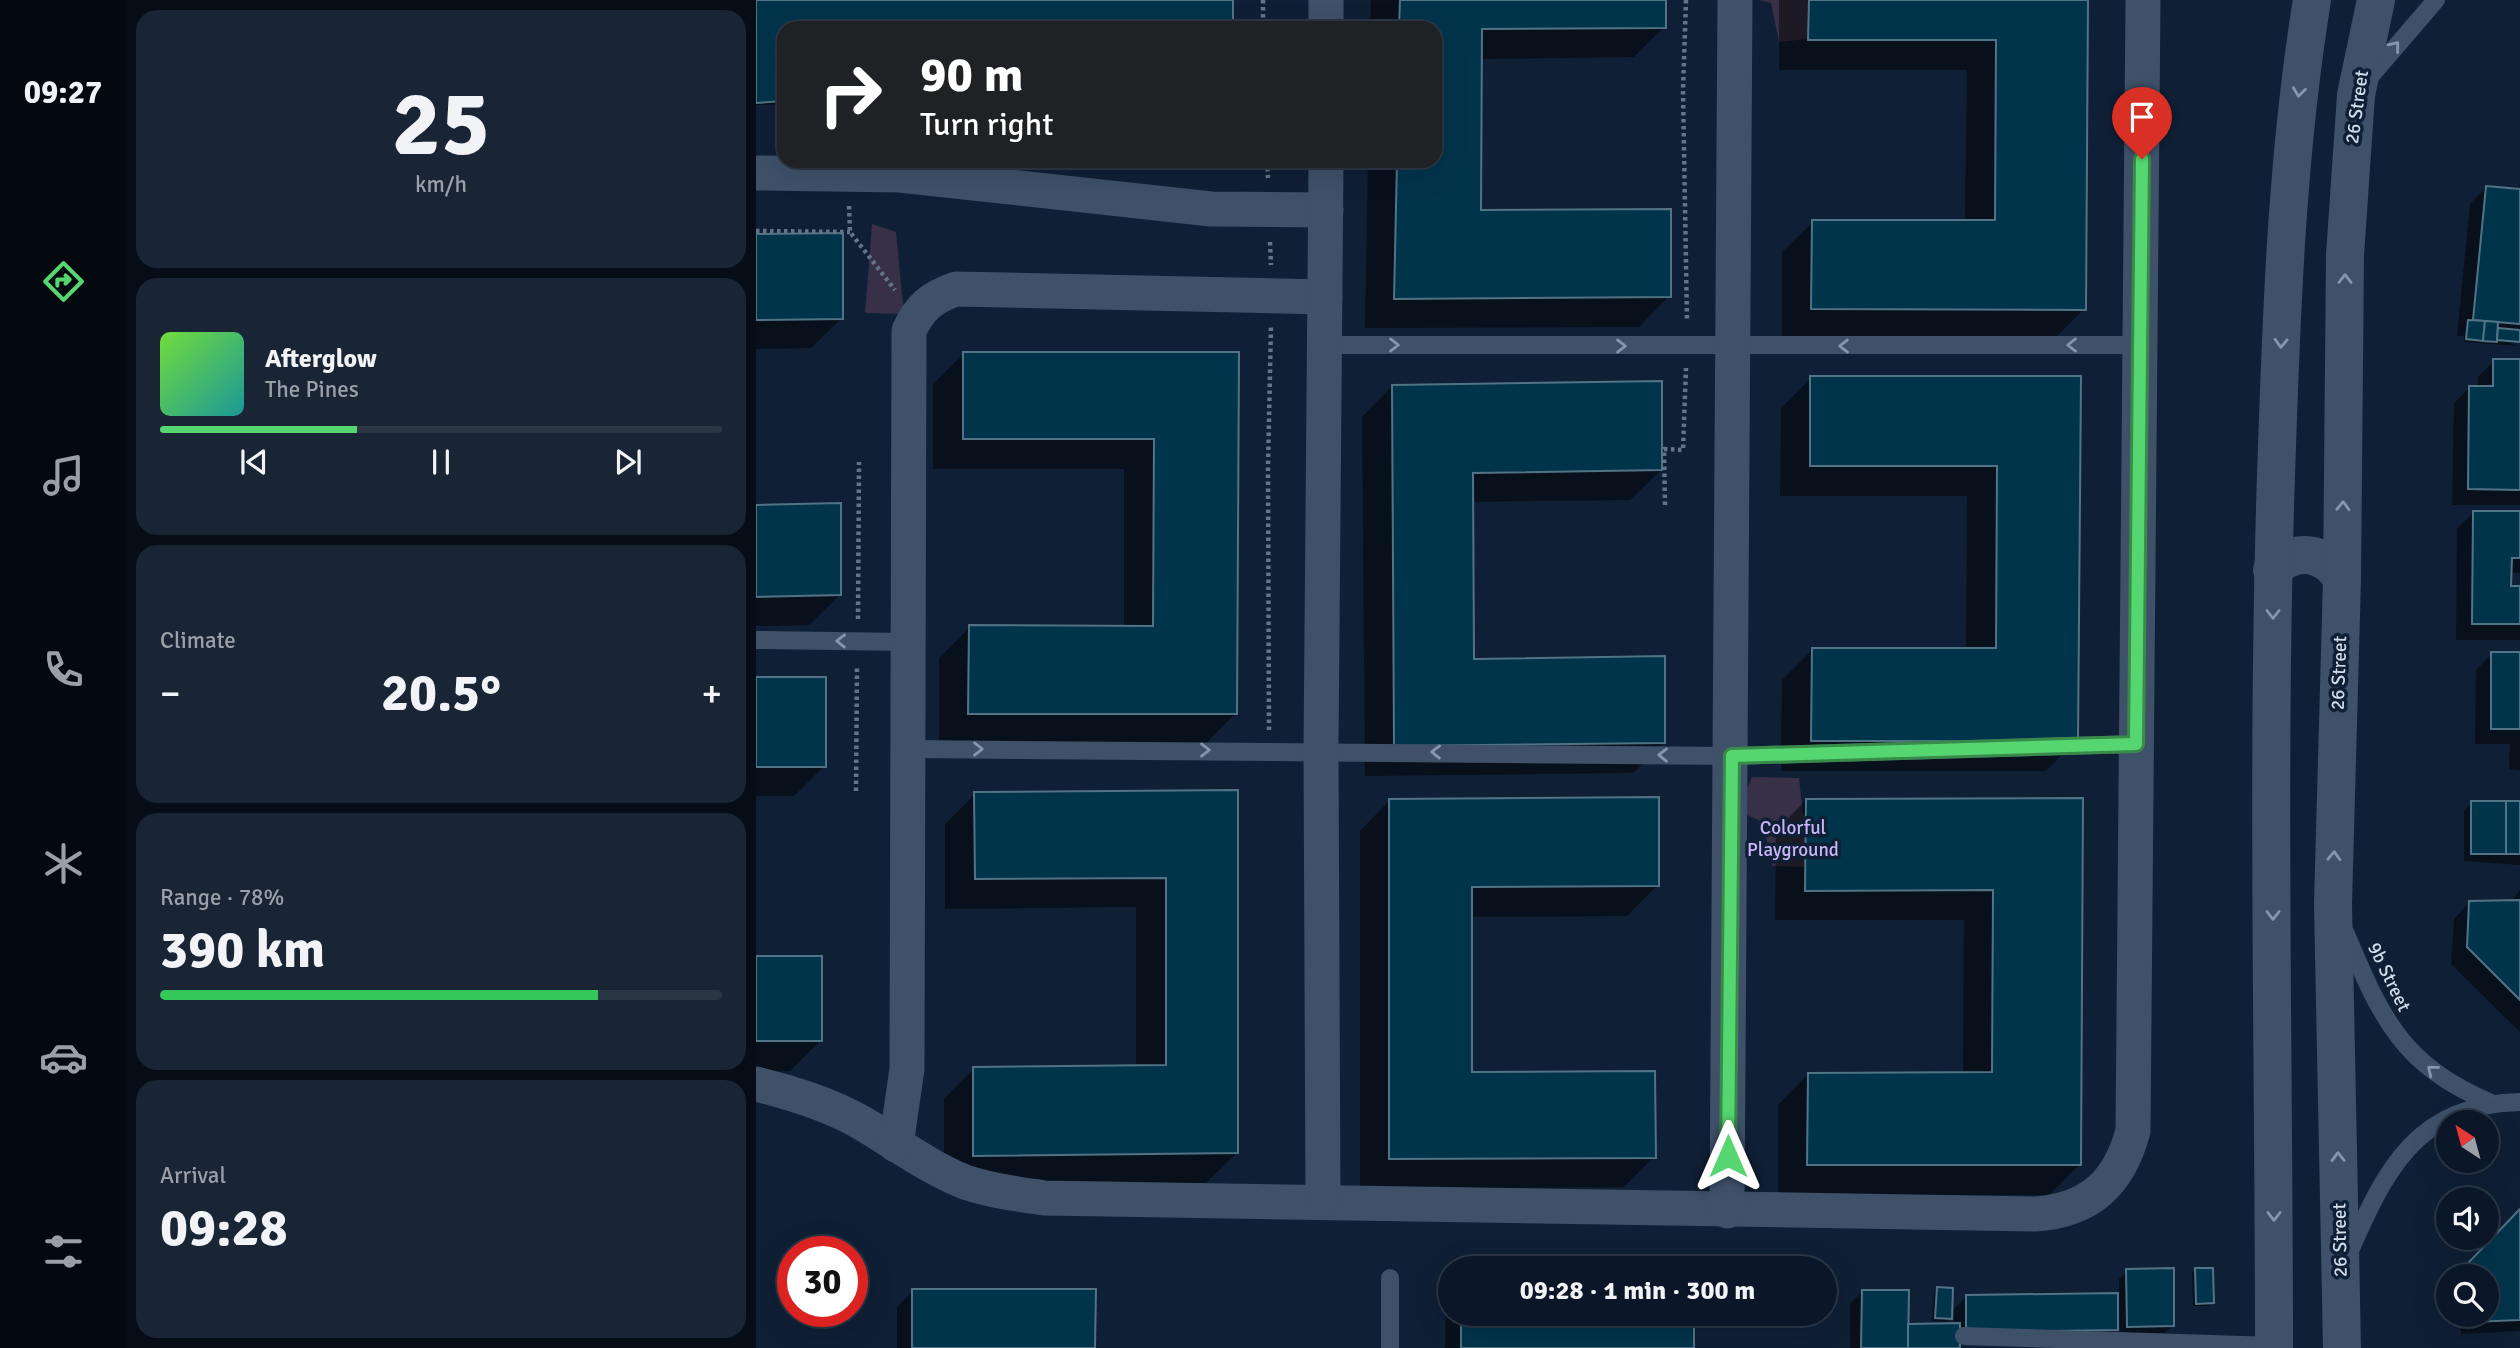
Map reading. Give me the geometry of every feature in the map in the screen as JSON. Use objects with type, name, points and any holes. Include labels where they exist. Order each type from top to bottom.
[{"type":"street","points":[[1326,0],[1326,21]]},
{"type":"street","points":[[1727,1211],[1735,0]]},
{"type":"street","points":[[756,1083],[822,1104],[930,1166],[966,1182],[1044,1198],[1323,1201],[1727,1211],[2046,1213],[2075,1207],[2107,1184],[2119,1168],[2133,1131],[2143,0]]},
{"type":"street","points":[[2301,0],[2306,38]]},
{"type":"street","points":[[2274,1347],[2273,570],[2285,249],[2312,0]]},
{"type":"street","name":"26 Street","points":[[2342,1348],[2333,904],[2342,579],[2346,243],[2357,94],[2376,0]]},
{"type":"street","points":[[1323,1201],[1321,750],[1326,168]]},
{"type":"street","points":[[756,173],[848,173],[928,178],[1154,204],[1268,211],[1325,209]]},
{"type":"street","points":[[896,1145],[907,1069],[909,331],[916,316],[926,303],[956,289],[1325,297]]},
{"type":"street","points":[[2273,570],[2281,561],[2304,554],[2326,561],[2342,579]]},
{"type":"lane","points":[[2357,94],[2436,0]]},
{"type":"lane","points":[[1325,345],[2140,345]]},
{"type":"lane","points":[[756,640],[909,642]]},
{"type":"lane","points":[[909,749],[1321,750],[1732,756],[2136,744]]},
{"type":"lane","name":"9b Street","points":[[2333,904],[2378,1009],[2395,1034],[2438,1076],[2491,1103]]},
{"type":"lane","name":"9b Street","points":[[2341,1272],[2381,1183],[2397,1160],[2439,1124],[2491,1103],[2520,1102]]},
{"type":"lane","points":[[1390,1278],[1390,1348]]},
{"type":"lane","points":[[1964,1336],[2274,1347]]},
{"type":"path","points":[[1262,0],[1263,21]]},
{"type":"path","points":[[1665,505],[1664,449],[1683,450],[1688,346],[1683,90],[1686,0]]},
{"type":"path","points":[[1267,168],[1272,296],[1268,467],[1269,750]]},
{"type":"path","points":[[848,173],[850,232],[916,316]]},
{"type":"path","points":[[756,231],[850,232]]},
{"type":"green space","points":[[1759,0],[1818,0],[1826,37],[1779,42],[1771,3]]},
{"type":"green space","points":[[872,224],[896,232],[904,314],[865,313]]},
{"type":"green space","name":"Colorful Playground","points":[[1752,777],[1799,778],[1803,815],[1825,821],[1813,867],[1772,866],[1763,822],[1738,811]]},
{"type":"building","points":[[756,0],[1233,0],[1233,21],[777,21],[777,102],[756,103]]},
{"type":"building","points":[[1400,0],[1666,0],[1666,28],[1482,29],[1481,210],[1671,209],[1671,297],[1394,299],[1397,168],[1442,168],[1442,21],[1399,21]]},
{"type":"building","points":[[1809,0],[2088,0],[2086,310],[1811,309],[1812,220],[1995,220],[1996,40],[1808,40]]},
{"type":"building","points":[[2486,186],[2520,189],[2520,324],[2473,320]]},
{"type":"building","points":[[843,233],[843,319],[756,320],[756,234]]},
{"type":"building","points":[[2468,320],[2485,321],[2483,341],[2466,339]]},
{"type":"building","points":[[2485,321],[2498,322],[2497,342],[2483,341]]},
{"type":"building","points":[[2498,328],[2520,330],[2520,342],[2497,340]]},
{"type":"building","points":[[963,352],[1239,352],[1237,714],[968,714],[969,625],[1153,626],[1154,439],[963,439]]},
{"type":"building","points":[[2493,359],[2520,359],[2520,490],[2468,489],[2469,386],[2493,386]]},
{"type":"building","points":[[1810,376],[2081,376],[2078,741],[1811,741],[1812,648],[1996,648],[1997,466],[1810,466]]},
{"type":"building","points":[[1662,381],[1662,470],[1473,473],[1474,659],[1665,656],[1665,743],[1394,746],[1392,385]]},
{"type":"building","points":[[841,503],[841,595],[756,597],[756,505]]},
{"type":"building","points":[[2473,511],[2520,511],[2520,558],[2512,558],[2511,586],[2520,586],[2520,624],[2472,624]]},
{"type":"building","points":[[2491,652],[2520,652],[2520,729],[2491,729]]},
{"type":"building","points":[[756,677],[826,677],[826,767],[756,767]]},
{"type":"building","points":[[1238,790],[1238,1153],[973,1156],[973,1067],[1166,1065],[1166,878],[975,879],[974,792]]},
{"type":"building","points":[[1659,797],[1659,886],[1472,887],[1472,1072],[1655,1071],[1656,1158],[1389,1159],[1389,799]]},
{"type":"building","points":[[2083,798],[2081,1165],[1807,1165],[1808,1073],[1992,1072],[1993,890],[1805,891],[1806,799]]},
{"type":"building","points":[[2471,801],[2506,801],[2506,854],[2471,854]]},
{"type":"building","points":[[2506,801],[2520,801],[2520,854],[2506,854]]},
{"type":"building","points":[[2520,900],[2520,1000],[2467,947],[2469,901]]},
{"type":"building","points":[[756,956],[822,956],[822,1041],[756,1041]]},
{"type":"building","points":[[2520,1209],[2520,1320],[2499,1321],[2499,1264],[2469,1264],[2481,1250],[2499,1250],[2499,1231]]},
{"type":"building","points":[[2174,1268],[2174,1326],[2127,1327],[2126,1269]]},
{"type":"building","points":[[2195,1268],[2213,1268],[2214,1303],[2196,1304]]},
{"type":"building","points":[[1937,1287],[1953,1288],[1952,1319],[1935,1318]]},
{"type":"building","points":[[912,1289],[1096,1289],[1095,1348],[912,1348]]},
{"type":"building","points":[[1862,1290],[1909,1290],[1908,1348],[1861,1348]]},
{"type":"building","points":[[2118,1293],[2118,1330],[1966,1332],[1966,1295]]},
{"type":"building","points":[[1960,1323],[1960,1348],[1908,1348],[1908,1324]]},
{"type":"building","points":[[1461,1326],[1694,1326],[1694,1348],[1461,1348]]},
{"type":"route","points":[[1728,1156],[1732,756],[2136,744],[2142,159]]}]
